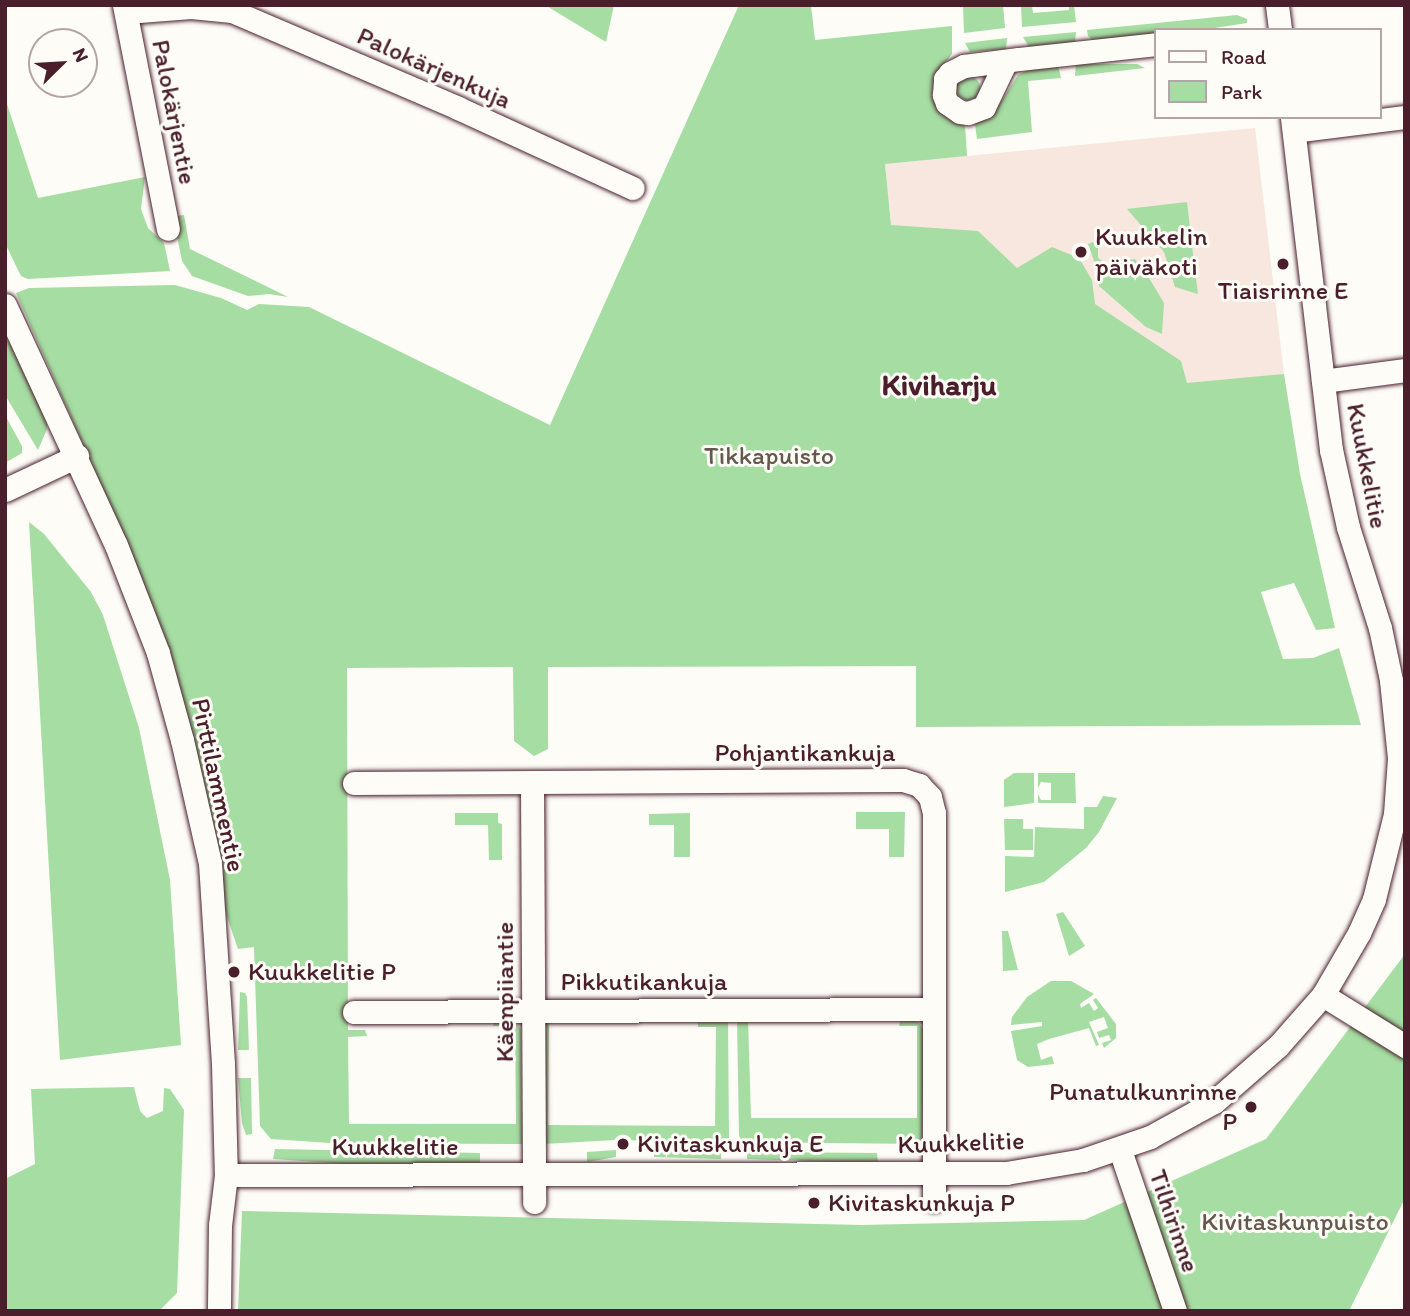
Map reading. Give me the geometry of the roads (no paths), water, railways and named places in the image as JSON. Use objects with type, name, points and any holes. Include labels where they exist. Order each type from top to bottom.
[{"type":"street","points":[[1277,5],[1280,28]]},
{"type":"street","name":"Palokärjenkuja","points":[[125,9],[191,7],[232,11],[458,108],[632,188]]},
{"type":"street","name":"Palokärjentie","points":[[125,9],[169,229]]},
{"type":"street","points":[[1006,61],[1154,44]]},
{"type":"street","points":[[1382,118],[1405,117]]},
{"type":"street","points":[[1293,124],[1373,119]]},
{"type":"street","name":"Kuukkelitie","points":[[226,1175],[1006,1173],[1083,1160],[1120,1150],[1184,1120],[1214,1102],[1279,1046],[1323,995],[1359,933],[1374,899],[1395,814],[1399,758],[1389,667],[1380,628],[1348,527],[1331,450],[1293,124]]},
{"type":"street","name":"Pirttilammentie","points":[[5,305],[77,456],[116,545],[158,653],[182,740],[210,863],[222,1017],[226,1175],[220,1225],[219,1311]]},
{"type":"street","points":[[1323,381],[1405,370]]},
{"type":"street","points":[[5,490],[77,456]]},
{"type":"street","name":"Pohjantikankuja","points":[[354,783],[903,780],[919,785],[933,804],[934,1200]]},
{"type":"street","name":"Käenpiiantie","points":[[532,782],[534,1202]]},
{"type":"street","points":[[1323,995],[1405,1046]]},
{"type":"street","name":"Pikkutikankuja","points":[[354,1012],[934,1009]]},
{"type":"street","name":"Tilhirinne","points":[[1120,1150],[1175,1311]]},
{"type":"place","name":"Kuukkelin päiväkoti","points":[[1081,252]]},
{"type":"place","name":"Tiaisrinne E","points":[[1283,264]]},
{"type":"place","name":"Kuukkelitie P","points":[[234,972]]},
{"type":"place","name":"Punatulkunrinne P","points":[[1251,1107]]},
{"type":"place","name":"Kivitaskunkuja E","points":[[623,1144]]},
{"type":"place","name":"Kivitaskunkuja P","points":[[814,1203]]},
{"type":"district","name":"Kiviharju","points":[[939,385]]},
{"type":"park label","name":"Tikkapuisto","points":[[769,456]]},
{"type":"park label","name":"Kivitaskunpuisto","points":[[1295,1222]]}]
